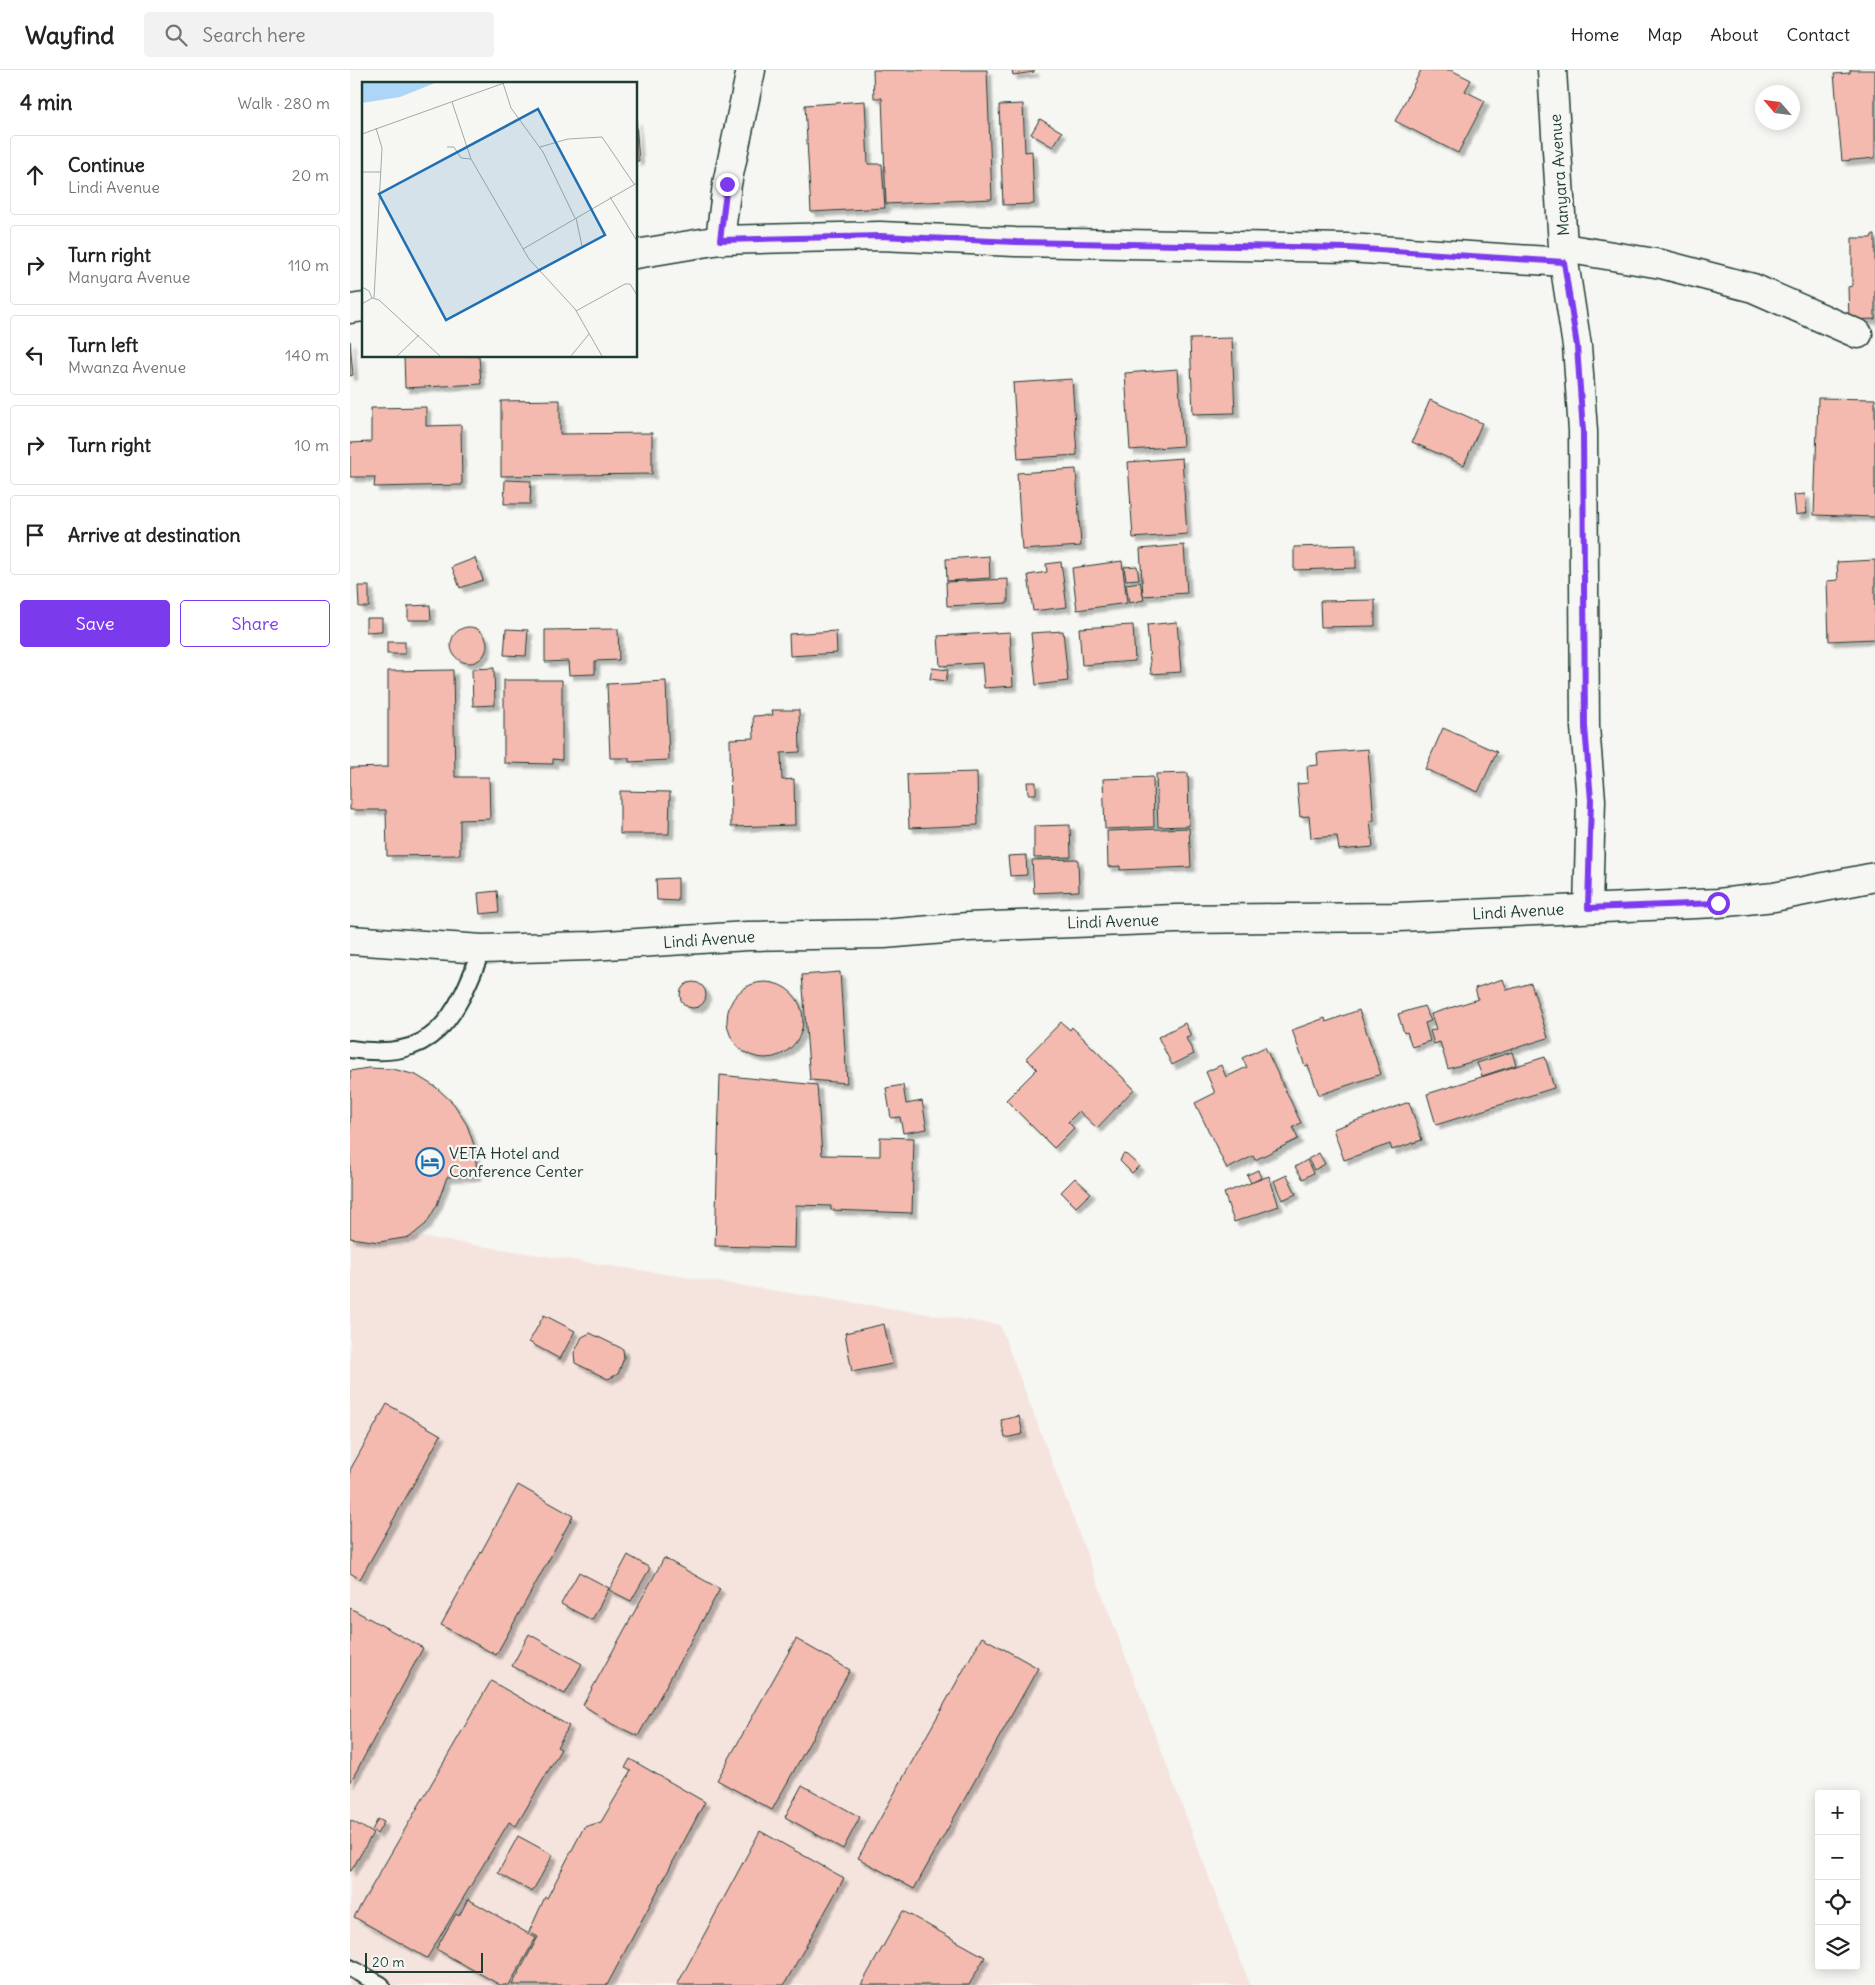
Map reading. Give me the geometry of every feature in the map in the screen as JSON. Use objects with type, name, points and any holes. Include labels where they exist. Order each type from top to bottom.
[{"type":"street","points":[[720,240],[727,184],[751,70]]},
{"type":"street","name":"Manyara Avenue","points":[[1552,70],[1564,255],[1577,346],[1583,431],[1585,727],[1591,800],[1588,908]]},
{"type":"street","points":[[638,254],[720,240],[880,236],[1016,242],[1292,246],[1564,255],[1661,264],[1753,288],[1858,334]]},
{"type":"street","name":"Lindi Avenue","points":[[350,940],[482,949],[591,946],[747,936],[884,934],[968,926],[1176,919],[1398,917],[1718,903],[1765,898],[1875,877]]},
{"type":"lane","points":[[350,1049],[370,1052],[396,1050],[412,1047],[424,1042],[452,1014],[473,974],[482,949]]},
{"type":"lane","points":[[350,1968],[381,1985]]},
{"type":"shaded area","points":[[350,1226],[1000,1325],[1250,1985],[350,1985]]},
{"type":"building","points":[[873,70],[987,70],[992,199],[886,204],[882,98],[874,98]]},
{"type":"building","points":[[1012,70],[1034,70],[1034,72],[1013,75]]},
{"type":"building","points":[[1421,70],[1451,70],[1471,80],[1465,91],[1485,101],[1458,153],[1395,121]]},
{"type":"building","points":[[1850,70],[1875,70],[1875,158],[1842,161],[1834,74],[1850,73]]},
{"type":"building","points":[[865,101],[868,164],[882,164],[885,208],[811,212],[805,105]]},
{"type":"building","points":[[1023,104],[1025,152],[1032,151],[1034,204],[1003,205],[999,105]]},
{"type":"building","points":[[1040,119],[1062,132],[1053,147],[1031,134]]},
{"type":"building","points":[[1872,235],[1875,235],[1875,319],[1849,320],[1848,287],[1852,286],[1852,238],[1871,238]]},
{"type":"building","points":[[1232,338],[1235,413],[1193,414],[1190,339]]},
{"type":"building","points":[[350,341],[353,375],[350,376]]},
{"type":"building","points":[[404,358],[479,358],[481,384],[405,388]]},
{"type":"building","points":[[1178,369],[1183,446],[1130,450],[1125,373]]},
{"type":"building","points":[[1072,379],[1077,455],[1018,459],[1013,383]]},
{"type":"building","points":[[1818,398],[1875,399],[1875,517],[1814,515]]},
{"type":"building","points":[[560,400],[560,434],[652,433],[652,474],[501,476],[501,401]]},
{"type":"building","points":[[1430,400],[1482,423],[1464,465],[1412,442]]},
{"type":"building","points":[[426,407],[426,426],[461,425],[462,485],[374,487],[375,477],[350,477],[350,443],[371,442],[371,408]]},
{"type":"building","points":[[1182,458],[1187,534],[1133,538],[1128,462]]},
{"type":"building","points":[[1076,469],[1081,546],[1022,550],[1017,473]]},
{"type":"building","points":[[505,480],[531,481],[530,504],[504,504]]},
{"type":"building","points":[[1805,494],[1807,513],[1796,515],[1794,495]]},
{"type":"building","points":[[1184,545],[1187,593],[1143,596],[1140,549]]},
{"type":"building","points":[[1356,545],[1356,568],[1294,570],[1294,547]]},
{"type":"building","points":[[989,556],[990,578],[947,581],[946,559]]},
{"type":"building","points":[[475,558],[483,580],[460,588],[452,567]]},
{"type":"building","points":[[1875,560],[1875,639],[1829,641],[1827,581],[1838,580],[1837,562]]},
{"type":"building","points":[[1122,561],[1127,603],[1077,610],[1072,568]]},
{"type":"building","points":[[1061,562],[1067,607],[1033,611],[1028,575],[1047,572],[1046,564]]},
{"type":"building","points":[[1137,566],[1139,579],[1126,580],[1124,567]]},
{"type":"building","points":[[1008,579],[1008,603],[947,606],[946,582]]},
{"type":"building","points":[[1140,582],[1144,600],[1129,603],[1126,584]]},
{"type":"building","points":[[358,586],[369,586],[369,607],[359,607]]},
{"type":"building","points":[[1375,600],[1375,626],[1321,627],[1320,601]]},
{"type":"building","points":[[430,605],[431,620],[408,620],[408,606]]},
{"type":"building","points":[[366,618],[382,618],[382,631],[366,632]]},
{"type":"building","points":[[1177,622],[1181,672],[1151,674],[1147,625]]},
{"type":"building","points":[[1133,625],[1135,661],[1082,665],[1079,628]]},
{"type":"building","points":[[469,627],[476,628],[482,632],[486,638],[486,652],[482,658],[476,662],[469,663],[462,662],[456,658],[452,652],[451,645],[452,638],[456,632],[462,628]]},
{"type":"building","points":[[506,629],[528,630],[526,656],[504,655]]},
{"type":"building","points":[[618,629],[619,660],[595,661],[595,674],[569,675],[568,661],[545,662],[545,630]]},
{"type":"building","points":[[836,631],[837,653],[790,656],[789,634]]},
{"type":"building","points":[[1063,631],[1068,681],[1036,685],[1031,633]]},
{"type":"building","points":[[1010,632],[1013,686],[984,688],[982,663],[940,666],[938,636]]},
{"type":"building","points":[[387,642],[405,642],[405,654],[387,654]]},
{"type":"building","points":[[494,668],[495,705],[473,706],[472,669]]},
{"type":"building","points":[[932,668],[948,670],[946,681],[930,679]]},
{"type":"building","points":[[453,670],[455,777],[489,777],[490,819],[460,820],[460,855],[387,856],[386,810],[350,810],[350,768],[388,767],[388,671]]},
{"type":"building","points":[[504,680],[562,680],[562,760],[553,759],[553,764],[504,763]]},
{"type":"building","points":[[666,681],[669,760],[629,762],[629,758],[610,758],[607,684]]},
{"type":"building","points":[[772,710],[799,710],[800,752],[781,753],[782,780],[794,779],[795,825],[731,827],[730,739],[754,738],[753,716],[773,715]]},
{"type":"building","points":[[1443,728],[1497,752],[1478,792],[1425,769]]},
{"type":"building","points":[[1368,749],[1374,820],[1370,821],[1373,847],[1339,850],[1337,836],[1311,838],[1309,816],[1300,817],[1297,784],[1308,783],[1307,766],[1318,765],[1317,753]]},
{"type":"building","points":[[977,772],[978,825],[909,828],[907,774]]},
{"type":"building","points":[[1188,773],[1189,826],[1158,827],[1156,774]]},
{"type":"building","points":[[1153,777],[1154,827],[1105,829],[1103,779]]},
{"type":"building","points":[[1027,782],[1036,782],[1036,794],[1028,794]]},
{"type":"building","points":[[620,791],[670,792],[669,834],[620,834]]},
{"type":"building","points":[[1070,825],[1071,857],[1034,858],[1034,826]]},
{"type":"building","points":[[1189,828],[1191,867],[1120,870],[1120,866],[1108,867],[1107,831]]},
{"type":"building","points":[[1026,855],[1027,875],[1010,876],[1008,856]]},
{"type":"building","points":[[1078,859],[1079,891],[1034,893],[1032,860]]},
{"type":"building","points":[[678,878],[678,901],[657,900],[656,879]]},
{"type":"building","points":[[497,891],[499,912],[480,914],[478,893]]},
{"type":"building","points":[[840,972],[847,1083],[810,1080],[802,975]]},
{"type":"building","points":[[1503,979],[1507,990],[1531,983],[1548,1038],[1448,1069],[1440,1042],[1434,1044],[1430,1031],[1436,1029],[1431,1014],[1478,999],[1475,988]]},
{"type":"building","points":[[693,982],[702,986],[706,995],[702,1004],[693,1008],[684,1004],[680,995],[684,986]]},
{"type":"building","points":[[758,982],[772,982],[786,988],[797,999],[803,1013],[800,1035],[792,1047],[772,1058],[758,1058],[744,1052],[733,1041],[727,1027],[727,1013],[733,999],[744,988]]},
{"type":"building","points":[[1424,1006],[1431,1021],[1425,1023],[1430,1041],[1412,1047],[1407,1032],[1404,1033],[1398,1014]]},
{"type":"building","points":[[1359,1010],[1381,1074],[1319,1095],[1308,1065],[1305,1066],[1292,1030],[1325,1018],[1326,1022]]},
{"type":"building","points":[[1061,1022],[1070,1030],[1072,1027],[1134,1089],[1097,1128],[1079,1111],[1068,1122],[1074,1128],[1054,1148],[1006,1100],[1037,1069],[1026,1058]]},
{"type":"building","points":[[1185,1023],[1191,1036],[1186,1038],[1194,1054],[1172,1065],[1158,1037]]},
{"type":"building","points":[[1265,1047],[1301,1123],[1293,1127],[1298,1139],[1255,1160],[1253,1156],[1227,1169],[1195,1103],[1215,1093],[1206,1072],[1221,1065],[1226,1077],[1247,1067],[1242,1058]]},
{"type":"building","points":[[1512,1052],[1516,1065],[1482,1076],[1477,1063]]},
{"type":"building","points":[[1545,1057],[1554,1088],[1436,1125],[1427,1094]]},
{"type":"building","points":[[368,1068],[393,1069],[416,1075],[437,1088],[454,1104],[467,1125],[475,1148],[477,1176],[447,1177],[437,1205],[426,1224],[410,1237],[379,1242],[350,1238],[350,1071]]},
{"type":"building","points":[[720,1075],[817,1085],[822,1155],[880,1156],[880,1137],[914,1138],[912,1213],[831,1210],[831,1206],[796,1205],[795,1248],[715,1246]]},
{"type":"building","points":[[903,1085],[906,1104],[922,1101],[927,1129],[903,1133],[900,1117],[891,1118],[886,1088]]},
{"type":"building","points":[[1409,1102],[1422,1140],[1392,1150],[1390,1144],[1344,1160],[1333,1129]]},
{"type":"building","points":[[1319,1153],[1325,1164],[1314,1170],[1308,1159]]},
{"type":"building","points":[[1123,1154],[1127,1155],[1139,1166],[1132,1173],[1120,1161]]},
{"type":"building","points":[[1307,1160],[1313,1173],[1303,1179],[1295,1167]]},
{"type":"building","points":[[1258,1170],[1261,1178],[1251,1183],[1247,1175]]},
{"type":"building","points":[[1287,1175],[1296,1194],[1282,1200],[1274,1181]]},
{"type":"building","points":[[1269,1176],[1279,1206],[1234,1222],[1224,1193]]},
{"type":"building","points":[[1075,1178],[1091,1193],[1076,1207],[1061,1192]]},
{"type":"building","points":[[544,1315],[575,1331],[560,1359],[529,1342]]},
{"type":"building","points":[[884,1324],[892,1364],[852,1372],[845,1333]]},
{"type":"building","points":[[590,1333],[623,1349],[624,1358],[618,1374],[608,1379],[575,1363],[574,1353],[582,1337]]},
{"type":"building","points":[[387,1404],[441,1435],[360,1579],[350,1573],[350,1470]]},
{"type":"building","points":[[1019,1416],[1023,1434],[1005,1438],[1001,1420]]},
{"type":"building","points":[[518,1485],[573,1516],[496,1655],[441,1625]]},
{"type":"building","points":[[628,1555],[650,1568],[631,1601],[609,1590]]},
{"type":"building","points":[[664,1558],[720,1589],[638,1736],[612,1724],[583,1705]]},
{"type":"building","points":[[579,1572],[609,1588],[592,1620],[561,1604]]},
{"type":"building","points":[[350,1608],[423,1648],[350,1783]]},
{"type":"building","points":[[529,1634],[582,1664],[565,1694],[512,1666]]},
{"type":"building","points":[[982,1637],[1038,1668],[914,1889],[858,1858]]},
{"type":"building","points":[[796,1639],[850,1670],[772,1810],[717,1780]]},
{"type":"building","points":[[491,1681],[569,1726],[557,1747],[561,1749],[516,1826],[509,1822],[427,1958],[354,1917]]},
{"type":"building","points":[[630,1759],[705,1802],[607,1985],[512,1985],[538,1937],[529,1932],[545,1897],[547,1898],[584,1827],[601,1822],[631,1771],[625,1768]]},
{"type":"building","points":[[802,1785],[860,1817],[843,1849],[785,1817]]},
{"type":"building","points":[[378,1819],[384,1822],[377,1834],[372,1830]]},
{"type":"building","points":[[350,1820],[373,1833],[351,1871],[350,1871]]},
{"type":"building","points":[[760,1831],[844,1878],[784,1985],[677,1985]]},
{"type":"building","points":[[518,1836],[553,1855],[532,1892],[498,1873]]},
{"type":"building","points":[[468,1899],[536,1938],[509,1985],[500,1985],[436,1949],[456,1914],[459,1916]]},
{"type":"building","points":[[903,1911],[985,1957],[969,1985],[861,1985]]},
{"type":"place","name":"VETA Hotel and Conference Center","points":[[430,1162]]},
{"type":"route","points":[[727,184],[720,240],[880,236],[964,238],[1016,242],[1348,248],[1564,262],[1577,346],[1583,431],[1585,727],[1591,800],[1588,908],[1652,904],[1718,903]]}]
